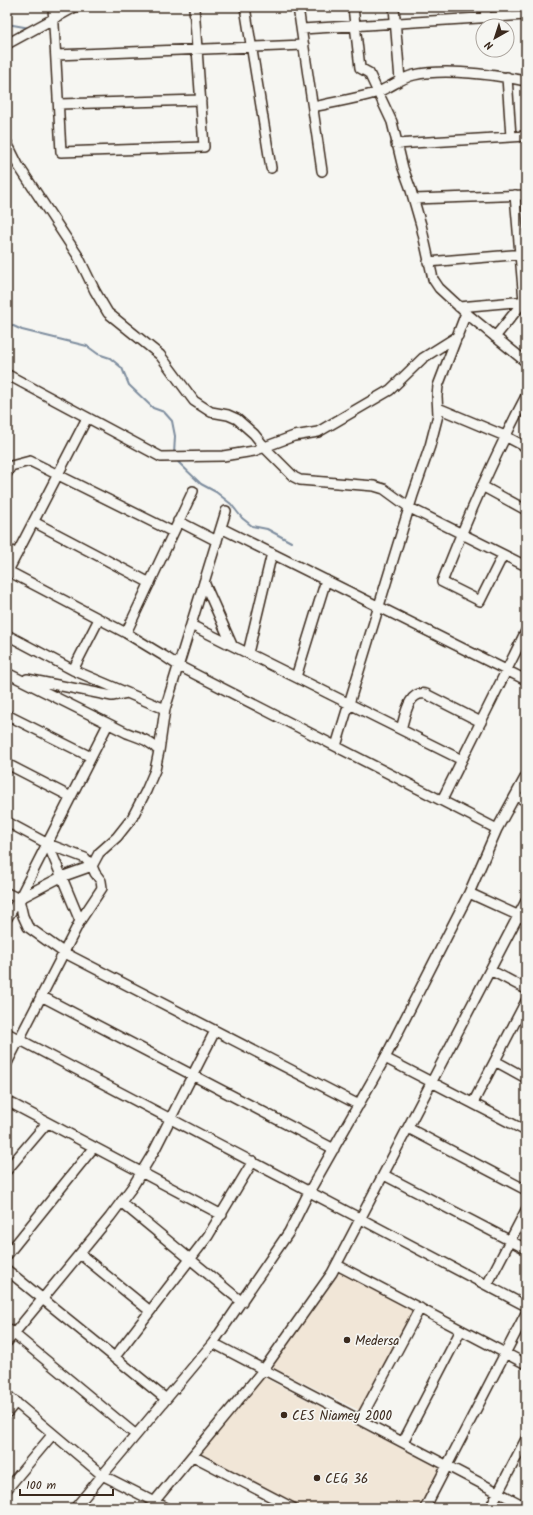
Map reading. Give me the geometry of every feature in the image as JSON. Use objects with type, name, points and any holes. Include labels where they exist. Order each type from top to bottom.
[{"type":"street","points":[[53,7],[61,152],[204,147],[194,7]]},
{"type":"street","points":[[7,44],[76,7]]},
{"type":"street","points":[[245,7],[271,168]]},
{"type":"street","points":[[298,7],[322,171]]},
{"type":"street","points":[[352,7],[360,68],[369,73],[392,122],[396,144],[414,199],[428,262],[435,282],[463,310],[526,362]]},
{"type":"street","points":[[394,7],[400,80]]},
{"type":"street","points":[[485,7],[486,18],[526,15]]},
{"type":"street","points":[[302,29],[475,19]]},
{"type":"street","points":[[56,55],[304,45]]},
{"type":"street","points":[[313,107],[377,92],[400,80],[414,75],[440,72],[507,77],[526,81]]},
{"type":"street","points":[[507,77],[511,137]]},
{"type":"street","points":[[59,104],[201,100]]},
{"type":"street","points":[[396,144],[526,136]]},
{"type":"street","points":[[7,143],[22,171],[78,256],[95,291],[108,313],[160,355],[194,401],[211,412],[228,415],[237,419],[254,434],[264,447],[294,477],[300,480],[380,487],[410,508],[526,566]]},
{"type":"street","points":[[495,337],[525,301],[523,254],[516,195]]},
{"type":"street","points":[[414,199],[526,195]]},
{"type":"street","points":[[428,262],[523,254]]},
{"type":"street","points":[[463,310],[525,301]]},
{"type":"street","points":[[336,746],[430,446],[437,419],[438,386],[458,336],[463,310]]},
{"type":"street","points":[[7,377],[8,375],[161,457],[223,456],[254,451],[294,436],[318,432],[390,390],[423,358],[458,336]]},
{"type":"street","points":[[503,555],[480,601],[442,582],[482,486],[505,436],[526,396]]},
{"type":"street","points":[[438,408],[505,436],[526,447]]},
{"type":"street","points":[[87,418],[8,572],[99,619],[179,666],[497,829]]},
{"type":"street","points":[[7,473],[11,466],[30,461],[59,474],[173,532]]},
{"type":"street","points":[[482,486],[526,510]]},
{"type":"street","points":[[126,634],[193,491]]},
{"type":"street","points":[[19,899],[61,877],[92,866],[99,853],[117,837],[132,818],[155,770],[160,751],[165,709],[226,511]]},
{"type":"street","points":[[178,521],[217,541]]},
{"type":"street","points":[[34,522],[150,583]]},
{"type":"street","points":[[221,528],[526,680]]},
{"type":"street","points":[[7,549],[17,554]]},
{"type":"street","points":[[248,653],[272,553]]},
{"type":"street","points":[[296,677],[326,580]]},
{"type":"street","points":[[204,582],[232,645]]},
{"type":"street","points":[[73,670],[99,619]]},
{"type":"street","points":[[191,625],[462,760]]},
{"type":"street","points":[[442,800],[526,631]]},
{"type":"street","points":[[7,635],[73,670],[165,709]]},
{"type":"street","points":[[7,673],[108,724],[145,740],[160,751]]},
{"type":"street","points":[[16,677],[112,696],[127,693]]},
{"type":"street","points":[[401,729],[412,698],[416,694],[422,693],[481,722]]},
{"type":"street","points":[[7,715],[91,757]]},
{"type":"street","points":[[7,918],[19,899],[48,844],[108,724]]},
{"type":"street","points":[[7,764],[72,797]]},
{"type":"street","points":[[75,1508],[213,1343],[289,1232],[385,1058],[469,892],[497,829],[526,776]]},
{"type":"street","points":[[516,796],[526,801]]},
{"type":"street","points":[[7,822],[48,844],[85,858],[101,881],[102,888],[80,921],[63,952],[7,1063]]},
{"type":"street","points":[[48,844],[80,921]]},
{"type":"street","points":[[469,892],[523,917]]},
{"type":"street","points":[[7,893],[19,899]]},
{"type":"street","points":[[19,899],[23,916],[28,927],[63,952],[359,1105]]},
{"type":"street","points":[[152,1505],[264,1370],[337,1265],[490,970],[523,917],[526,901]]},
{"type":"street","points":[[490,970],[526,989]]},
{"type":"street","points":[[41,996],[334,1149]]},
{"type":"street","points":[[473,1103],[526,1001]]},
{"type":"street","points":[[7,1342],[10,1331],[42,1298],[80,1254],[142,1173],[215,1031]]},
{"type":"street","points":[[7,1033],[253,1161],[526,1306]]},
{"type":"street","points":[[385,1058],[526,1131]]},
{"type":"street","points":[[495,1061],[526,1078]]},
{"type":"street","points":[[7,1101],[222,1215]]},
{"type":"street","points":[[7,1170],[47,1123]]},
{"type":"street","points":[[408,1128],[526,1190]]},
{"type":"street","points":[[7,1255],[94,1147]]},
{"type":"street","points":[[114,1358],[191,1259],[222,1215],[253,1161]]},
{"type":"street","points":[[384,1175],[526,1249]]},
{"type":"street","points":[[121,1202],[242,1302]]},
{"type":"street","points":[[487,1285],[526,1210]]},
{"type":"street","points":[[80,1254],[150,1311]]},
{"type":"street","points":[[337,1265],[526,1364]]},
{"type":"street","points":[[7,1270],[166,1399]]},
{"type":"street","points":[[360,1420],[420,1308]]},
{"type":"street","points":[[425,1508],[526,1314]]},
{"type":"street","points":[[403,1442],[461,1330]]},
{"type":"street","points":[[10,1331],[136,1435]]},
{"type":"street","points":[[213,1343],[526,1507]]},
{"type":"street","points":[[7,1395],[102,1475],[152,1505],[167,1508]]},
{"type":"street","points":[[7,1413],[16,1402]]},
{"type":"street","points":[[7,1490],[53,1434]]},
{"type":"street","points":[[490,1508],[526,1439]]},
{"type":"street","points":[[193,1456],[293,1508]]},
{"type":"shaded area","points":[[341,1271],[415,1310],[360,1411],[272,1367]]},
{"type":"shaded area","name":"CES Niamey 2000","points":[[263,1377],[439,1468],[419,1508],[304,1508],[200,1453]]},
{"type":"waterway","points":[[7,24],[30,28]]},
{"type":"waterway","points":[[7,323],[22,330],[87,346],[98,354],[110,358],[122,368],[129,385],[153,408],[164,412],[172,421],[175,436],[174,455]]},
{"type":"waterway","points":[[176,460],[201,484],[216,492],[231,504],[242,518],[252,526],[267,529],[291,542]]},
{"type":"place","name":"Medersa","points":[[347,1340]]},
{"type":"place","name":"CES Niamey 2000","points":[[284,1415]]},
{"type":"place","name":"CEG 36","points":[[317,1478]]}]
